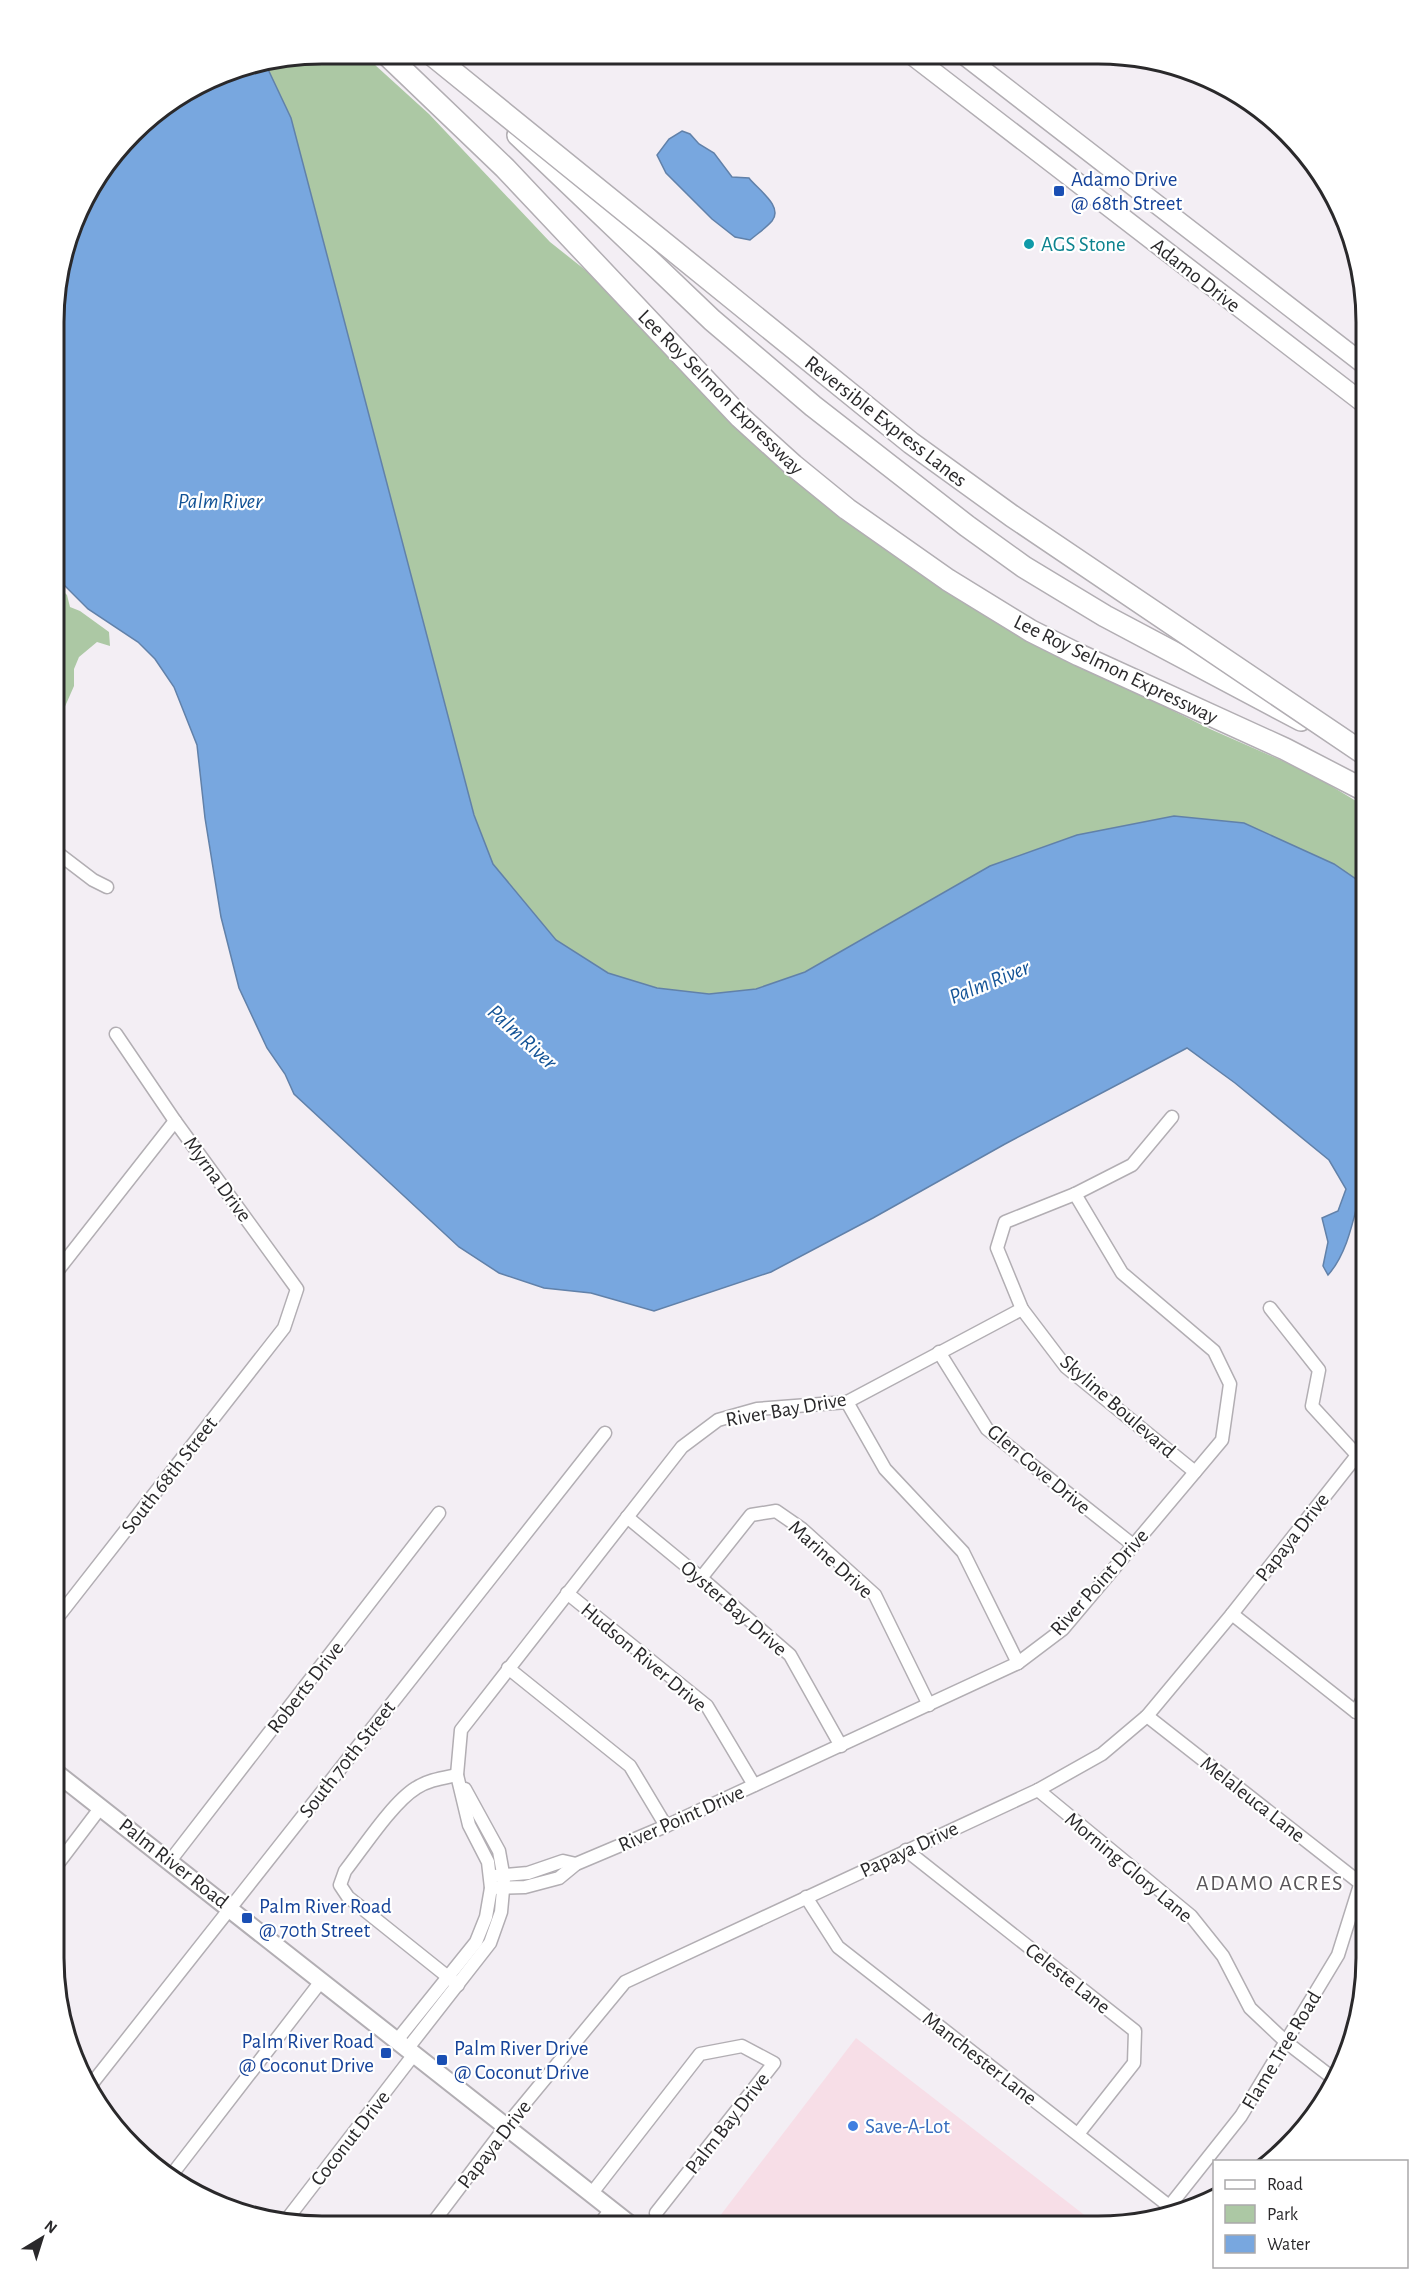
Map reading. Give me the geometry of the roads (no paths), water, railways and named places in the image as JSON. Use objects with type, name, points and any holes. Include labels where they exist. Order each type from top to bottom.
[{"type":"highway","name":"Lee Roy Selmon Expressway","points":[[396,64],[513,176],[727,404],[793,465],[847,509],[938,574],[1032,631],[1079,656],[1293,753],[1356,786]]},
{"type":"highway","name":"Lee Roy Selmon Expressway","points":[[443,64],[712,320],[813,406],[967,526],[1024,567],[1105,616],[1356,750]]},
{"type":"highway","name":"Reversible Express Lanes","points":[[444,64],[920,449],[1012,516],[1356,748]]},
{"type":"main road","name":"Adamo Drive","points":[[936,64],[1199,277],[1356,397]]},
{"type":"main road","name":"Adamo Drive","points":[[975,64],[1356,358]]},
{"type":"main road","points":[[1199,277],[1209,245]]},
{"type":"street","points":[[64,857],[93,880],[107,887]]},
{"type":"street","name":"Myrna Drive","points":[[116,1034],[175,1121],[297,1289],[284,1328]]},
{"type":"street","points":[[1022,1308],[997,1248],[1005,1221],[1076,1194],[1132,1165],[1172,1117]]},
{"type":"street","points":[[64,1263],[175,1121]]},
{"type":"street","name":"River Point Drive","points":[[497,1882],[525,1887],[559,1878],[576,1864],[842,1746],[1018,1663],[1063,1629],[1222,1440],[1230,1384],[1214,1351],[1122,1273],[1076,1194]]},
{"type":"street","name":"River Bay Drive","points":[[407,2047],[477,1942],[497,1882],[469,1825],[457,1775],[461,1730],[682,1447],[718,1420],[758,1409],[847,1402],[1022,1308]]},
{"type":"street","name":"Skyline Boulevard","points":[[1022,1308],[1066,1366],[1195,1472]]},
{"type":"street","points":[[1270,1308],[1319,1370],[1312,1406],[1356,1454]]},
{"type":"street","name":"South 68th Street","points":[[64,1609],[284,1328]]},
{"type":"street","name":"Glen Cove Drive","points":[[939,1352],[987,1429],[1133,1545]]},
{"type":"street","points":[[847,1402],[885,1469],[963,1551],[1018,1663]]},
{"type":"street","name":"South 70th Street","points":[[95,2079],[605,1433]]},
{"type":"street","name":"Papaya Drive","points":[[438,2216],[506,2126],[626,1982],[1038,1790],[1102,1754],[1146,1716],[1232,1614],[1356,1456]]},
{"type":"street","name":"Marine Drive","points":[[701,1578],[751,1515],[776,1511],[801,1529],[875,1595],[929,1705]]},
{"type":"street","name":"Roberts Drive","points":[[170,1861],[439,1513]]},
{"type":"street","name":"Oyster Bay Drive","points":[[627,1517],[790,1655],[842,1746]]},
{"type":"street","name":"Hudson River Drive","points":[[567,1593],[707,1706],[754,1785]]},
{"type":"street","points":[[1232,1614],[1356,1709]]},
{"type":"street","points":[[508,1668],[630,1766],[666,1826]]},
{"type":"street","name":"Melaleuca Lane","points":[[1146,1716],[1356,1880]]},
{"type":"street","points":[[453,1981],[348,1897],[340,1885],[345,1871],[402,1798],[433,1780],[457,1775]]},
{"type":"street","name":"Palm River Road","points":[[64,1779],[230,1907],[620,2216]]},
{"type":"street","name":"Morning Glory Lane","points":[[1038,1790],[1191,1916],[1223,1956],[1250,2008],[1286,2042],[1328,2073]]},
{"type":"street","points":[[64,1856],[101,1807]]},
{"type":"street","name":"Celeste Lane","points":[[906,1850],[1135,2031],[1134,2063],[1077,2134]]},
{"type":"street","name":"Flame Tree Road","points":[[1169,2205],[1241,2116],[1286,2042],[1338,1955],[1356,1896]]},
{"type":"street","name":"Manchester Lane","points":[[806,1897],[838,1947],[1077,2134],[1164,2207]]},
{"type":"street","points":[[176,2170],[322,1980]]},
{"type":"street","name":"Palm Bay Drive","points":[[592,2193],[700,2054],[742,2046],[774,2063],[656,2213]]},
{"type":"street","name":"Coconut Drive","points":[[291,2213],[407,2047]]},
{"type":"street","points":[[605,2216],[611,2209]]},
{"type":"water","name":"Palm River","points":[[268,70],[291,118],[474,815],[493,864],[556,940],[608,973],[657,988],[709,994],[756,989],[805,972],[990,866],[1077,835],[1174,816],[1244,823],[1334,864],[1356,879],[1356,1210],[1345,1247],[1335,1267],[1328,1275],[1323,1266],[1328,1242],[1322,1218],[1338,1211],[1346,1189],[1329,1160],[1235,1083],[1187,1048],[771,1272],[654,1311],[591,1293],[544,1288],[499,1273],[459,1247],[294,1094],[285,1074],[267,1048],[239,988],[221,917],[205,818],[197,745],[174,687],[155,659],[138,642],[88,609],[64,585],[64,323],[69,272],[78,240],[91,209],[108,179],[129,152],[152,129],[179,108],[209,91],[240,78]]},
{"type":"water","points":[[682,131],[690,134],[699,144],[714,153],[732,177],[749,178],[772,204],[775,215],[772,221],[750,240],[735,237],[712,219],[666,173],[657,155],[669,139]]},
{"type":"place","name":"Adamo Drive @ 68th Street","points":[[1059,191]]},
{"type":"place","name":"AGS Stone","points":[[1029,244]]},
{"type":"place","name":"Palm River Road @ 70th Street","points":[[247,1918]]},
{"type":"place","name":"Palm River Road @ Coconut Drive","points":[[386,2053]]},
{"type":"place","name":"Palm River Drive @ Coconut Drive","points":[[442,2060]]},
{"type":"place","name":"Save-A-Lot","points":[[853,2126]]},
{"type":"district","name":"ADAMO ACRES","points":[[1270,1882]]}]
